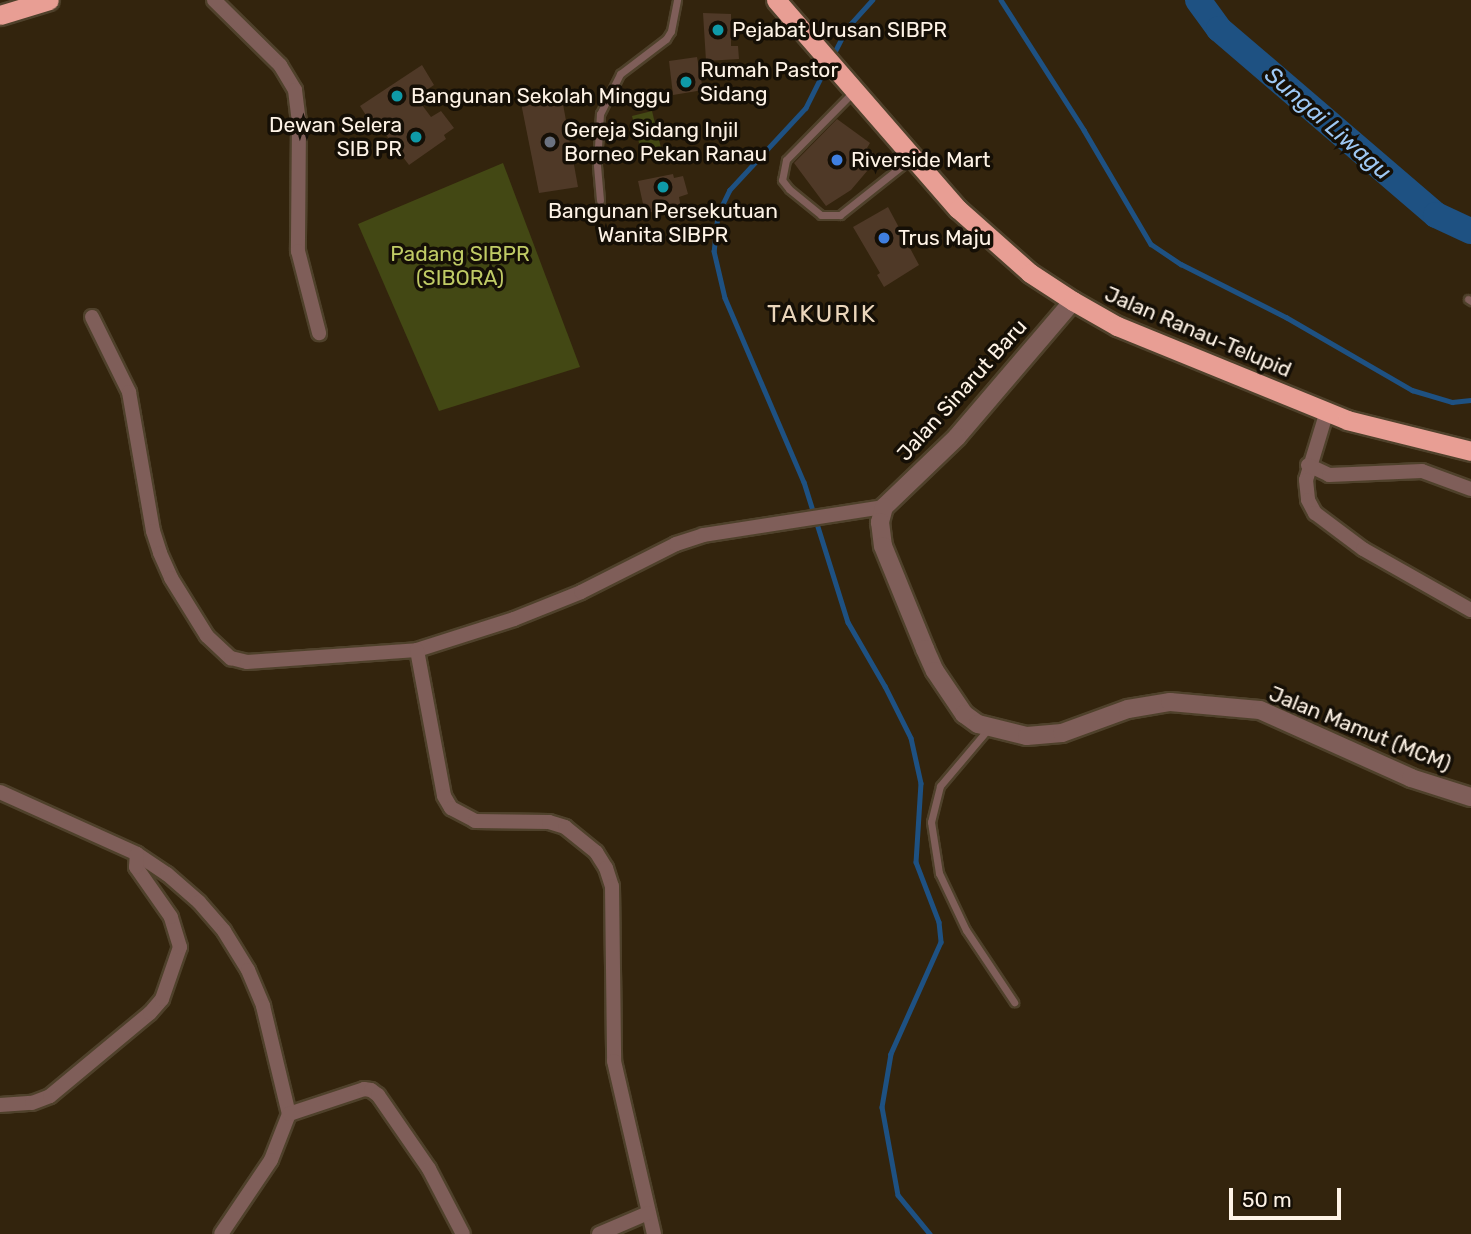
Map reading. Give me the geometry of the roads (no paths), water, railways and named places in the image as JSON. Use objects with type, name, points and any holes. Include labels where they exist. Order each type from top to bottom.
[{"type":"highway","points":[[0,15],[49,0]]},
{"type":"highway","name":"Jalan Ranau-Telupid","points":[[776,0],[912,158],[994,243],[1073,301],[1117,326],[1347,420],[1471,451]]},
{"type":"street","points":[[214,0],[280,65],[295,90],[299,124],[298,251],[319,333]]},
{"type":"street","name":"Jalan Sinarut Baru","points":[[884,508],[957,437],[1073,301]]},
{"type":"street","points":[[92,317],[130,392],[153,531],[171,579],[217,648],[231,658],[247,662],[417,650],[535,611],[581,592],[676,544],[713,533],[884,508]]},
{"type":"street","points":[[1327,411],[1308,465],[1308,500],[1315,513],[1363,549],[1471,610]]},
{"type":"street","points":[[1308,465],[1329,475],[1422,471],[1471,488]]},
{"type":"street","name":"Jalan Mamut (MCM)","points":[[884,508],[880,522],[883,545],[935,671],[964,714],[989,728],[1027,736],[1062,733],[1128,709],[1170,702],[1260,710],[1411,778],[1471,797]]},
{"type":"street","points":[[417,650],[444,796],[451,808],[475,821],[549,822],[565,827],[596,852],[606,868],[612,886],[614,1061],[654,1234]]},
{"type":"street","points":[[0,792],[137,854],[199,902],[225,931],[248,970],[263,1006],[289,1114],[271,1160],[221,1234]]},
{"type":"street","points":[[0,1105],[32,1103],[50,1096],[150,1013],[162,999],[180,947],[172,917],[136,867],[137,854]]},
{"type":"street","points":[[289,1114],[364,1089],[371,1090],[378,1095],[429,1169],[463,1234]]},
{"type":"street","points":[[599,1234],[648,1213]]},
{"type":"lane","points":[[600,200],[597,164],[600,114],[621,74],[666,39],[671,31],[677,0]]},
{"type":"lane","points":[[849,87],[786,160],[782,180],[789,189],[821,215],[839,215],[912,158]]},
{"type":"lane","points":[[989,728],[940,786],[931,822],[939,873],[967,930],[1014,1002]]},
{"type":"waterway","points":[[832,57],[846,29],[872,0]]},
{"type":"waterway","points":[[1001,0],[1084,130],[1151,244],[1181,264],[1286,317],[1412,390],[1452,402],[1471,400]]},
{"type":"waterway","name":"Sungai Liwagu","points":[[1198,0],[1219,29],[1436,215],[1471,231]]},
{"type":"waterway","points":[[826,68],[806,108],[730,190],[718,215],[714,251],[725,298],[804,482],[848,622],[911,738],[921,783],[916,862],[939,922],[941,942],[891,1054],[882,1107],[898,1195],[930,1234]]},
{"type":"place","name":"Pejabat Urusan SIBPR","points":[[718,30]]},
{"type":"place","name":"Rumah Pastor Sidang","points":[[686,82]]},
{"type":"place","name":"Bangunan Sekolah Minggu","points":[[397,96]]},
{"type":"place","name":"Dewan Selera SIB PR","points":[[416,137]]},
{"type":"place","name":"Gereja Sidang Injil Borneo Pekan Ranau","points":[[550,142]]},
{"type":"place","name":"Riverside Mart","points":[[837,160]]},
{"type":"place","name":"Bangunan Persekutuan Wanita SIBPR","points":[[663,187]]},
{"type":"place","name":"Trus Maju","points":[[884,238]]},
{"type":"district","name":"TAKURIK","points":[[822,315]]},
{"type":"park label","name":"Padang SIBPR (SIBORA)","points":[[460,266]]}]
